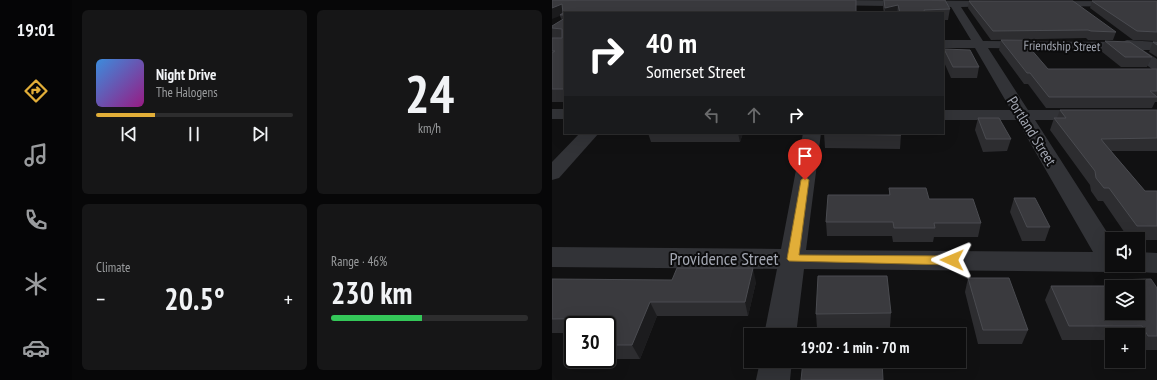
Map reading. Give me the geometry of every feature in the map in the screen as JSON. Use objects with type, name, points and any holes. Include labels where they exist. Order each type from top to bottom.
[{"type":"street","points":[[812,3],[834,6],[954,2],[1010,4]]},
{"type":"street","name":"Portland Street","points":[[954,2],[978,45],[1105,251]]},
{"type":"street","points":[[1034,4],[1071,2],[1157,4]]},
{"type":"street","points":[[1071,2],[1093,18]]},
{"type":"street","points":[[1112,32],[1157,66]]},
{"type":"street","name":"Friendship Street","points":[[944,44],[1131,47],[1157,46]]},
{"type":"street","points":[[552,114],[564,114]]},
{"type":"street","points":[[944,115],[1101,115]]},
{"type":"street","points":[[552,174],[589,134]]},
{"type":"street","points":[[781,328],[812,134]]},
{"type":"street","name":"Providence Street","points":[[552,257],[1105,262]]},
{"type":"street","points":[[1145,262],[1157,262]]},
{"type":"street","points":[[773,380],[775,368]]},
{"type":"building","points":[[552,0],[856,0],[856,12],[564,12],[564,15],[560,15],[563,13],[562,4],[552,8]]},
{"type":"building","points":[[884,0],[945,0],[950,9],[924,10],[925,12],[900,12],[898,5],[885,8]]},
{"type":"building","points":[[969,1],[1073,1],[1116,32],[1088,30],[993,31]]},
{"type":"building","points":[[1092,1],[1157,1],[1157,32],[1137,31]]},
{"type":"building","points":[[564,19],[564,89],[552,89],[552,53],[555,51],[552,51],[552,38],[562,38],[562,29],[552,28],[552,26]]},
{"type":"building","points":[[1001,40],[1023,40],[1048,69],[1157,69],[1157,91],[1150,91],[1157,97],[1049,97],[1030,73],[1027,73]]},
{"type":"building","points":[[1105,41],[1130,42],[1152,57],[1125,57]]},
{"type":"building","points":[[944,49],[970,50],[979,67],[953,67]]},
{"type":"building","points":[[1060,110],[1157,110],[1157,138],[1101,139],[1145,191],[1157,191],[1157,226],[1137,226],[1109,188],[1104,188],[1096,178],[1095,171],[1054,118],[1066,118]]},
{"type":"building","points":[[978,118],[999,118],[1011,139],[986,139]]},
{"type":"building","points":[[824,134],[901,134],[901,135]]},
{"type":"building","points":[[889,188],[926,188],[929,199],[973,199],[981,223],[934,223],[935,228],[894,228],[893,222],[826,222],[828,195],[890,195]]},
{"type":"building","points":[[1014,198],[1035,198],[1050,227],[1027,227]]},
{"type":"building","points":[[677,268],[753,268],[745,302],[650,302],[632,345],[616,345],[616,316],[564,316],[564,319],[552,319],[552,279],[672,280]]},
{"type":"building","points":[[818,276],[887,276],[891,313],[816,314]]},
{"type":"building","points":[[968,278],[1009,278],[1028,330],[983,330]]},
{"type":"building","points":[[1151,279],[1157,288],[1157,336],[1148,336],[1145,328],[1142,326],[1069,326],[1051,286],[1105,286],[1105,320],[1145,320],[1145,280],[1113,280]]},
{"type":"building","points":[[802,368],[882,368],[883,380],[801,380]]},
{"type":"route","points":[[805,180],[793,259],[952,260]]}]
